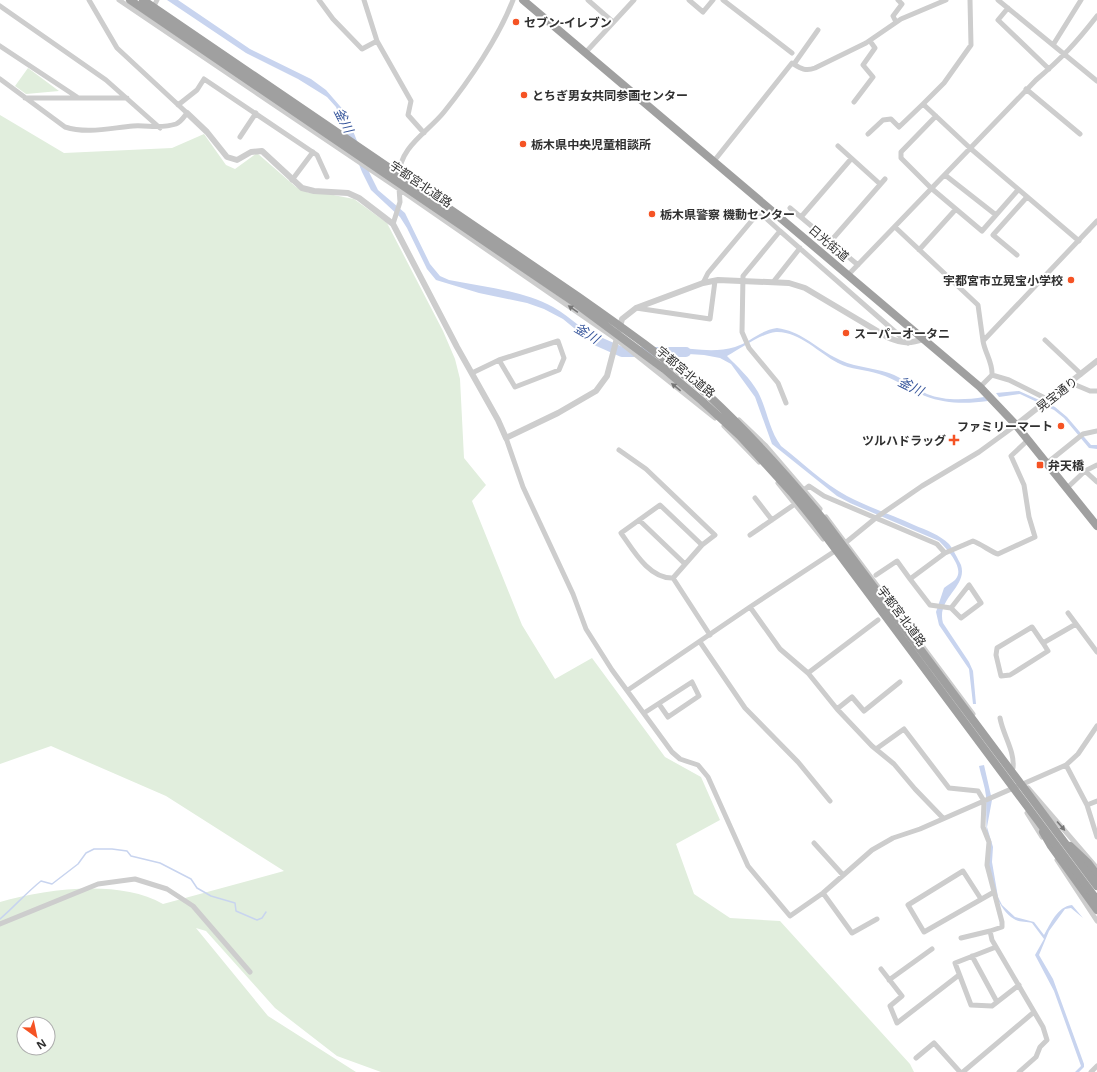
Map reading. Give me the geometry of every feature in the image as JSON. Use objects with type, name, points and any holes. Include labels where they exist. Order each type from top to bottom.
[{"type":"highway","name":"宇都宮北道路","points":[[130,0],[575,303],[664,369],[702,401],[768,466],[816,523],[1097,900]]},
{"type":"highway","name":"宇都宮北道路","points":[[143,0],[632,334],[707,394],[774,461],[823,519],[1097,886]]},
{"type":"highway","name":"日光街道","points":[[523,0],[991,397],[1016,425],[1097,526]]},
{"type":"highway","points":[[1034,815],[1051,846],[1097,910]]},
{"type":"highway","points":[[1062,839],[1088,863],[1097,875]]},
{"type":"street","points":[[4,0],[0,6],[81,62],[127,98],[160,128]]},
{"type":"street","points":[[89,0],[117,48],[207,132],[227,157],[237,160],[256,150],[262,151],[292,180],[308,190],[340,192],[354,195],[394,220],[472,373],[498,420],[506,438],[523,488],[573,594],[586,629],[612,670],[672,752],[680,759],[698,765],[708,777],[748,866],[790,916],[823,893],[872,850],[893,838],[984,801],[1066,764],[1078,754],[1097,726]]},
{"type":"street","points":[[119,0],[400,189],[615,340],[719,421],[774,478],[834,552],[1011,789],[1097,922]]},
{"type":"street","points":[[149,0],[156,2],[621,323],[714,397],[765,445],[804,490],[846,542],[1024,783],[1097,868]]},
{"type":"street","points":[[319,0],[333,19],[362,49],[377,41]]},
{"type":"street","points":[[364,0],[377,41],[411,101],[408,115],[424,133]]},
{"type":"street","points":[[394,220],[400,202],[399,170],[407,152],[443,114],[470,76],[500,29],[514,0]]},
{"type":"street","points":[[588,0],[614,22]]},
{"type":"street","points":[[689,0],[704,12],[713,0]]},
{"type":"street","points":[[723,0],[792,53]]},
{"type":"street","points":[[896,22],[893,16],[902,4],[898,0]]},
{"type":"street","points":[[794,64],[808,71],[870,41],[896,22],[946,0]]},
{"type":"street","points":[[868,134],[883,120],[891,119],[899,126],[944,83],[971,45],[970,0]]},
{"type":"street","points":[[998,0],[1065,56],[1097,80]]},
{"type":"street","points":[[1053,45],[1081,0]]},
{"type":"street","points":[[586,52],[632,1]]},
{"type":"street","points":[[1008,8],[998,20],[1049,69]]},
{"type":"street","points":[[848,275],[1026,89],[1065,56],[1097,16]]},
{"type":"street","points":[[714,161],[792,63],[794,64],[818,30]]},
{"type":"street","points":[[854,102],[873,77],[863,65],[875,48],[870,41]]},
{"type":"street","points":[[0,46],[78,98]]},
{"type":"street","points":[[0,79],[65,127],[75,130],[93,131],[134,126],[160,128],[178,123],[187,113]]},
{"type":"street","points":[[178,105],[197,90],[204,79],[317,155],[327,177]]},
{"type":"street","points":[[1026,89],[1080,134]]},
{"type":"street","points":[[25,98],[127,98]]},
{"type":"street","points":[[923,104],[970,148],[1079,241]]},
{"type":"street","points":[[240,137],[256,113]]},
{"type":"street","points":[[936,116],[901,152],[901,158],[931,188],[982,231],[1018,190]]},
{"type":"street","points":[[838,146],[880,184]]},
{"type":"street","points":[[292,180],[313,152]]},
{"type":"street","points":[[801,217],[851,158]]},
{"type":"street","points":[[944,175],[996,215]]},
{"type":"street","points":[[830,242],[884,179]]},
{"type":"street","points":[[1017,255],[993,235],[1027,197]]},
{"type":"street","points":[[790,208],[858,265]]},
{"type":"street","points":[[919,250],[956,209]]},
{"type":"street","points":[[703,283],[708,273],[759,212],[908,343]]},
{"type":"street","points":[[983,341],[1097,221]]},
{"type":"street","points":[[895,227],[978,305],[984,352],[993,369],[992,375],[980,387]]},
{"type":"street","points":[[780,231],[746,272],[742,281],[742,332],[749,348],[778,383],[786,403]]},
{"type":"street","points":[[774,281],[800,248]]},
{"type":"street","points":[[636,308],[710,320],[715,281]]},
{"type":"street","points":[[506,438],[558,413],[596,391],[607,376],[615,340],[622,319],[636,308],[703,283],[715,281],[789,282],[805,288],[889,338],[908,343],[922,339]]},
{"type":"street","points":[[1045,340],[1081,374]]},
{"type":"street","points":[[472,373],[499,360],[558,341],[564,358],[559,370],[515,387],[499,360]]},
{"type":"street","name":"晃宝通り","points":[[1016,425],[1097,362]]},
{"type":"street","points":[[992,375],[1009,380],[1046,403]]},
{"type":"street","points":[[1071,383],[1090,391],[1097,391]]},
{"type":"street","points":[[628,690],[834,552],[875,518],[922,486],[980,452],[1016,425]]},
{"type":"street","points":[[1047,463],[1081,436],[1097,430]]},
{"type":"street","points":[[910,579],[945,553],[973,541],[983,544],[994,553],[998,554],[1035,537],[1029,517],[1024,485],[1011,456],[1028,440]]},
{"type":"street","points":[[619,450],[646,469],[715,535],[702,545],[673,578]]},
{"type":"street","points":[[1067,488],[1085,471],[1097,465]]},
{"type":"street","points":[[1085,471],[1097,482]]},
{"type":"street","points":[[804,490],[809,486],[824,496],[937,544],[945,553]]},
{"type":"street","points":[[755,498],[772,520]]},
{"type":"street","points":[[750,535],[795,504]]},
{"type":"street","points":[[673,578],[666,578],[649,569],[621,533],[660,505],[702,545]]},
{"type":"street","points":[[639,520],[684,564]]},
{"type":"street","points":[[876,575],[897,561],[930,605],[951,608],[961,618],[981,603],[969,585],[951,608]]},
{"type":"street","points":[[673,578],[710,635]]},
{"type":"street","points":[[750,607],[780,649],[808,673],[837,709],[876,749],[894,764],[915,789],[943,818]]},
{"type":"street","points":[[1068,613],[1097,652]]},
{"type":"street","points":[[808,673],[878,620]]},
{"type":"street","points":[[1043,643],[1076,624]]},
{"type":"street","points":[[1032,626],[1043,643],[1048,651],[1010,675],[1001,676],[996,655],[997,648],[1032,626]]},
{"type":"street","points":[[700,642],[745,708],[798,762],[830,800]]},
{"type":"street","points":[[644,713],[692,682],[699,696],[668,717],[659,704]]},
{"type":"street","points":[[837,709],[852,697],[864,711],[900,682]]},
{"type":"street","points":[[1000,718],[1003,733],[1014,759],[1013,768]]},
{"type":"street","points":[[876,749],[904,729],[949,788],[978,791],[984,801],[983,827],[989,842],[988,866],[1002,927],[961,938]]},
{"type":"street","points":[[1066,764],[1087,804],[1097,837]]},
{"type":"street","points":[[1087,804],[1097,801]]},
{"type":"street","points":[[814,844],[843,875]]},
{"type":"street","points":[[981,899],[963,871],[908,905],[924,932],[994,892]]},
{"type":"street","points":[[0,924],[98,884],[135,879],[167,889],[193,906],[250,972]]},
{"type":"street","points":[[823,893],[852,934],[877,919]]},
{"type":"street","points":[[990,931],[996,947],[1043,1027],[1047,1040],[1040,1047],[1036,1057],[1019,1072]]},
{"type":"street","points":[[996,947],[955,963],[971,1005],[992,1006],[1019,985]]},
{"type":"street","points":[[889,980],[932,949]]},
{"type":"street","points":[[972,956],[997,1002]]},
{"type":"street","points":[[880,969],[902,996],[890,1006],[897,1023],[959,974]]},
{"type":"street","points":[[916,1058],[934,1043],[961,1072],[1034,1012]]},
{"type":"street","points":[[1090,1072],[1097,1066]]},
{"type":"green space","points":[[28,68],[59,91],[26,94],[15,86]]},
{"type":"green space","points":[[0,115],[64,153],[172,148],[204,134],[226,165],[235,169],[257,153],[296,187],[309,193],[328,194],[354,199],[387,223],[443,331],[455,359],[460,379],[464,458],[486,485],[472,501],[522,625],[555,679],[592,658],[665,757],[701,777],[720,820],[676,844],[694,894],[730,918],[780,921],[910,1064],[914,1072],[381,1072],[337,1056],[275,1008],[206,931],[196,928],[268,1016],[356,1072],[0,1072],[0,902],[39,893],[61,890],[104,889],[126,891],[145,896],[163,904],[284,871],[166,796],[51,746],[0,764]]},
{"type":"water","points":[[167,0],[178,0],[250,49],[311,79],[326,90],[346,113],[370,174],[378,190],[405,213],[430,264],[440,276],[449,280],[516,293],[541,301],[560,311],[592,336],[606,344],[604,349],[586,338],[563,319],[544,309],[527,303],[479,293],[436,280],[427,269],[400,217],[371,190],[362,172],[336,107],[327,97],[298,79],[246,53]]},
{"type":"water","points":[[777,328],[793,332],[841,360],[854,365],[894,375],[927,394],[941,398],[955,399],[984,397],[988,401],[956,403],[933,399],[885,376],[838,363],[801,339],[784,333],[776,332],[764,335],[727,356],[748,377],[758,392],[771,426],[781,446],[838,491],[863,504],[933,533],[951,546],[961,565],[962,573],[957,586],[947,599],[944,606],[942,614],[943,623],[969,662],[973,671],[976,704],[973,704],[969,669],[939,625],[936,612],[944,588],[955,580],[958,575],[957,565],[946,549],[939,541],[837,496],[772,444],[755,397],[731,364],[720,358],[704,355],[673,353],[673,347],[712,350],[727,349],[746,342],[766,331]]},
{"type":"water","points":[[1019,391],[1055,407],[1067,417],[1091,445],[1097,445],[1097,449],[1089,448],[1064,418],[1054,410],[1020,394],[999,397],[996,393]]},
{"type":"water","points":[[984,765],[992,800],[987,827],[993,847],[992,862],[998,897],[1002,905],[1015,917],[1034,922],[1044,935],[1058,912],[1067,906],[1072,905],[1083,918],[1071,908],[1065,909],[1049,931],[1039,955],[1053,979],[1084,1064],[1084,1067],[1079,1072],[1075,1072],[1081,1066],[1054,991],[1035,955],[1044,939],[1032,923],[1016,920],[1004,910],[997,896],[992,880],[987,844],[986,796],[979,766]]},
{"type":"waterway","name":"釜川","points":[[595,340],[622,352],[686,352]]},
{"type":"waterway","points":[[0,919],[41,881],[52,884],[78,864],[86,853],[94,849],[127,851],[131,856],[160,863],[191,879],[197,888],[211,896],[235,903],[236,911],[257,920],[262,918],[266,912]]},
{"type":"place","name":"セブン-イレブン","points":[[516,22]]},
{"type":"place","name":"とちぎ男女共同参画センター","points":[[524,95]]},
{"type":"place","name":"栃木県中央児童相談所","points":[[523,144]]},
{"type":"place","name":"栃木県警察 機動センター","points":[[652,214]]},
{"type":"place","name":"宇都宮市立晃宝小学校","points":[[1071,280]]},
{"type":"place","name":"スーパーオータニ","points":[[846,333]]},
{"type":"place","name":"ファミリーマート","points":[[1061,426]]},
{"type":"place","name":"ツルハドラッグ","points":[[954,440]]},
{"type":"place","name":"弁天橋","points":[[1040,465]]}]
